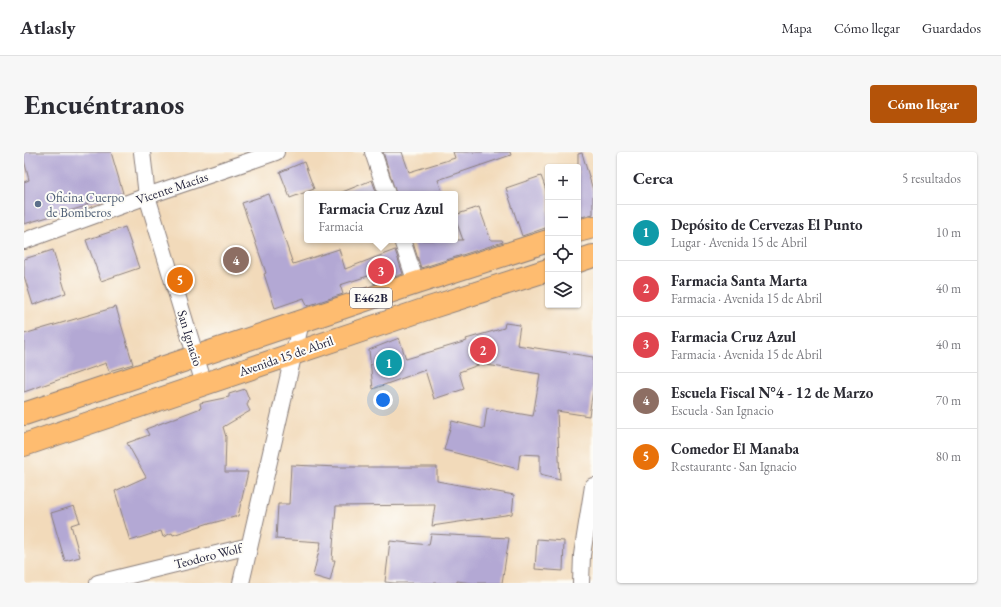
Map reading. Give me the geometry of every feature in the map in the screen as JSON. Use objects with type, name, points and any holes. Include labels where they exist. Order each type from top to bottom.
[{"type":"main road","points":[[581,230],[593,227]]},
{"type":"main road","name":"E462B","points":[[24,414],[416,283],[545,242]]},
{"type":"main road","points":[[581,260],[593,256]]},
{"type":"main road","name":"Avenida 15 de Abril","points":[[24,445],[423,310],[545,271]]},
{"type":"street","name":"San Ignacio","points":[[142,152],[147,196],[204,384]]},
{"type":"street","name":"Vicente Macías","points":[[24,241],[147,196],[276,152]]},
{"type":"street","points":[[373,152],[386,191]]},
{"type":"street","points":[[403,243],[416,283]]},
{"type":"street","points":[[241,583],[301,322]]},
{"type":"street","points":[[581,583],[582,555],[593,486]]},
{"type":"street","name":"Teodoro Wolf","points":[[98,583],[249,546]]},
{"type":"building","points":[[24,152],[111,152],[123,193],[86,204],[86,206],[24,224],[24,182],[29,180],[24,160]]},
{"type":"building","points":[[383,152],[402,152],[409,172],[455,158],[453,152],[510,152],[511,155],[438,180],[442,191],[395,191]]},
{"type":"building","points":[[582,153],[593,190],[593,214],[581,217],[581,164],[578,164],[578,154]]},
{"type":"building","points":[[304,162],[314,189],[304,191],[304,193],[290,198],[280,172]]},
{"type":"building","points":[[541,176],[545,187],[545,228],[522,236],[506,188]]},
{"type":"building","points":[[372,180],[376,191],[345,191]]},
{"type":"building","points":[[269,194],[293,264],[339,249],[345,269],[395,250],[403,274],[374,284],[371,275],[340,285],[343,294],[307,306],[304,298],[275,308],[264,274],[266,273],[242,203]]},
{"type":"building","points":[[479,207],[491,240],[502,240],[503,242],[421,268],[413,243],[458,243],[458,240],[463,240],[458,226],[458,214]]},
{"type":"building","points":[[125,227],[139,268],[101,281],[86,240]]},
{"type":"building","points":[[53,250],[66,293],[33,305],[24,276],[24,259]]},
{"type":"building","points":[[116,307],[133,364],[109,371],[106,363],[24,392],[24,334]]},
{"type":"building","points":[[505,323],[520,325],[517,345],[593,357],[593,389],[589,416],[557,411],[560,480],[540,475],[540,455],[520,454],[518,469],[444,450],[452,421],[484,429],[487,408],[533,416],[540,374],[481,364],[459,372],[464,389],[434,399],[425,370],[373,389],[369,350],[399,338],[406,359],[467,341],[466,339],[504,328]]},
{"type":"building","points":[[245,389],[249,399],[247,405],[250,411],[223,427],[226,437],[225,472],[248,472],[238,516],[209,523],[173,535],[172,533],[163,537],[161,531],[130,541],[115,491],[146,477],[127,443],[149,435],[146,429],[201,408],[200,403],[229,397],[229,394]]},
{"type":"building","points":[[291,465],[339,467],[437,467],[437,481],[514,495],[512,514],[432,526],[435,505],[336,506],[332,560],[335,560],[330,581],[313,576],[321,542],[276,539],[278,504],[289,504]]},
{"type":"building","points":[[74,506],[80,522],[71,525],[80,557],[65,561],[51,513]]},
{"type":"building","points":[[431,534],[509,538],[502,583],[472,583],[457,581],[457,583],[385,582],[390,541],[429,545]]},
{"type":"building","points":[[537,539],[564,541],[563,571],[535,569]]},
{"type":"place","name":"Oficina Cuerpo de Bomberos","points":[[38,204]]},
{"type":"place","name":"Escuela Fiscal N°4 - 12 de Marzo","points":[[236,260]]},
{"type":"place","name":"Farmacia Cruz Azul","points":[[381,271]]},
{"type":"place","name":"Comedor El Manaba","points":[[180,280]]},
{"type":"place","name":"Farmacia Santa Marta","points":[[483,350]]},
{"type":"place","name":"Depósito de Cervezas El Punto","points":[[389,363]]}]
